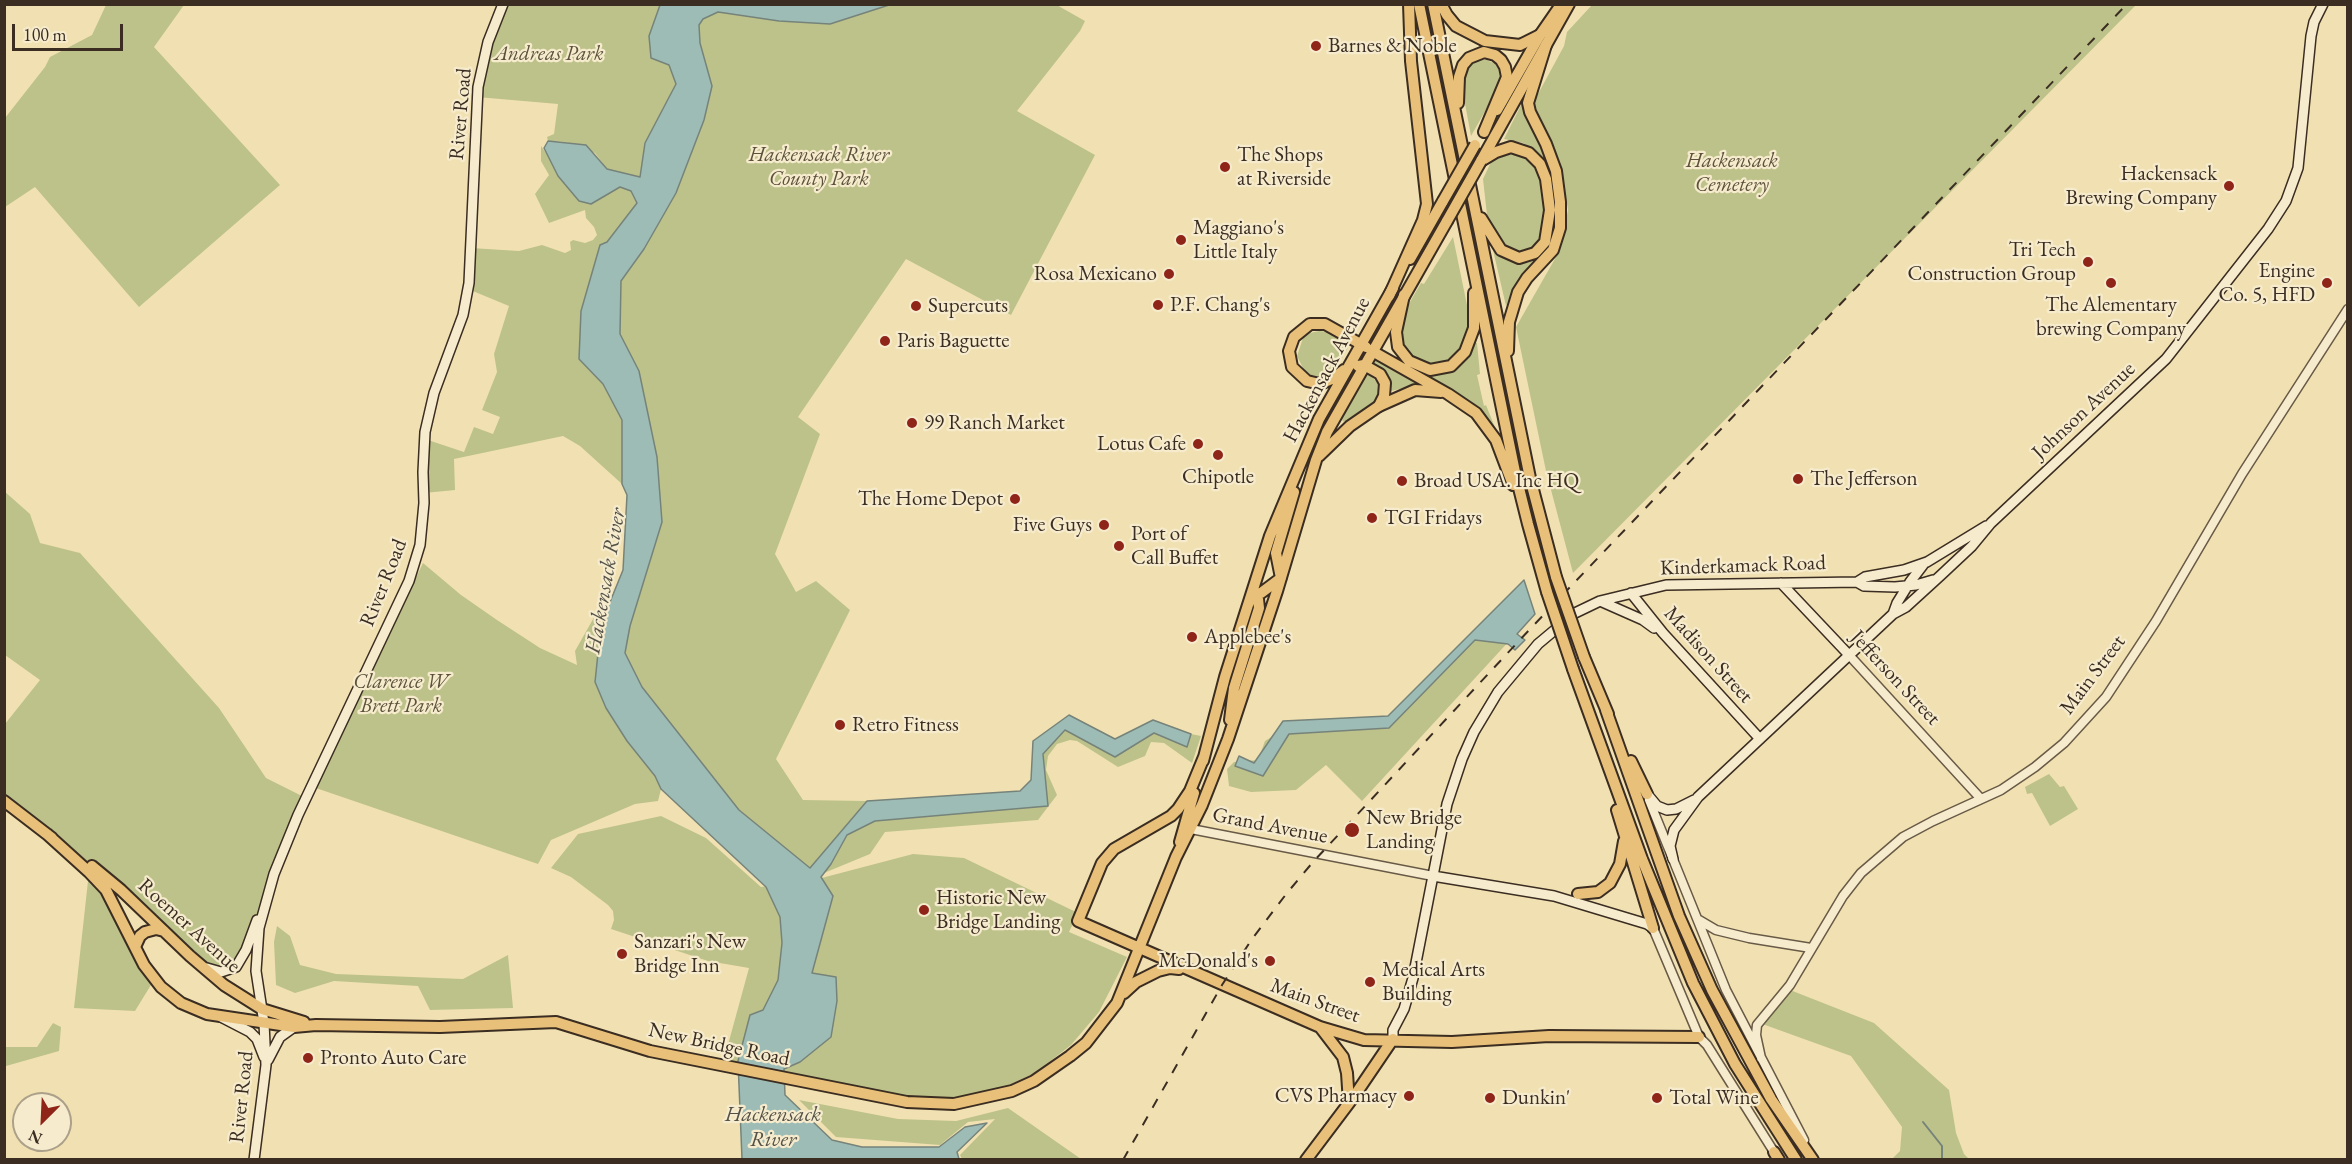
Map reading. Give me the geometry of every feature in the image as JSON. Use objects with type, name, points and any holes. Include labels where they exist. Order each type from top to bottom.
[{"type":"main road","name":"River Road","points":[[254,1160],[266,1065],[264,1023],[257,986],[259,928],[264,904],[301,807],[409,581],[420,545],[424,503],[425,432],[434,393],[463,315],[468,289],[478,87],[488,42],[503,4]]},
{"type":"main road","points":[[1389,296],[1423,220],[1426,204],[1413,92],[1409,4]]},
{"type":"main road","points":[[1419,4],[1528,524],[1547,592],[1609,770],[1693,983],[1740,1073],[1796,1160]]},
{"type":"main road","points":[[1433,4],[1530,478],[1556,578],[1606,710],[1679,916],[1712,990],[1766,1091],[1812,1156]]},
{"type":"main road","points":[[1441,4],[1456,26],[1485,40],[1520,45],[1543,40],[1528,103],[1556,171],[1560,202],[1560,228],[1553,250],[1521,285],[1515,299],[1509,322],[1507,366]]},
{"type":"main road","name":"Hackensack Avenue","points":[[1139,948],[1228,739],[1281,578],[1316,460],[1331,424],[1447,221],[1558,9],[1564,4]]},
{"type":"main road","name":"Hackensack Avenue","points":[[1176,857],[1225,677],[1270,536],[1319,419],[1475,146],[1543,40],[1569,4]]},
{"type":"main road","name":"Johnson Avenue","points":[[1698,797],[1893,614],[1906,607],[1940,576],[1972,546],[1991,523],[2166,359],[2278,215],[2293,184],[2298,168],[2311,36],[2314,22],[2323,4]]},
{"type":"main road","points":[[1458,124],[1458,81],[1463,65],[1476,54],[1488,53],[1501,60],[1507,77],[1484,132]]},
{"type":"main road","points":[[1474,204],[1496,245],[1507,254],[1519,258],[1530,255],[1545,242],[1549,218],[1548,189],[1543,171],[1535,159],[1522,148],[1511,147],[1480,161]]},
{"type":"main road","points":[[1404,295],[1396,332],[1400,351],[1409,361],[1422,368],[1430,370],[1445,368],[1461,358],[1469,345],[1474,328],[1475,278]]},
{"type":"main road","points":[[1379,406],[1384,396],[1385,383],[1376,370],[1364,365],[1348,368],[1320,384],[1307,381],[1292,367],[1289,351],[1294,337],[1310,324],[1325,324],[1448,394],[1476,413],[1492,433],[1528,524]]},
{"type":"main road","points":[[1316,460],[1350,426],[1379,406],[1415,390],[1448,394]]},
{"type":"main road","points":[[1252,594],[1270,588],[1281,578],[1276,552],[1301,461]]},
{"type":"main road","name":"Kinderkamack Road","points":[[1857,582],[1865,577],[1904,570],[1927,562],[1991,523]]},
{"type":"main road","name":"Johnson Avenue","points":[[1893,614],[1906,587],[1927,562]]},
{"type":"main road","name":"Kinderkamack Road","points":[[1306,1160],[1393,1039],[1393,1030],[1404,1009],[1413,978],[1454,782],[1467,747],[1485,712],[1512,673],[1538,644],[1575,613],[1600,601],[1666,585],[1857,582],[1864,586],[1906,587],[1925,583],[1940,576]]},
{"type":"main road","name":"Jefferson Street","points":[[1781,583],[1849,655]]},
{"type":"main road","name":"Madison Street","points":[[1631,593],[1663,633],[1760,740]]},
{"type":"main road","points":[[1228,739],[1234,688],[1259,608],[1258,599],[1252,594]]},
{"type":"main road","points":[[1600,601],[1643,620],[1663,633]]},
{"type":"main road","points":[[1606,710],[1647,794],[1657,806],[1667,810],[1681,807],[1698,797]]},
{"type":"main road","name":"Main Street","points":[[1204,757],[1190,791],[1178,810],[1114,849],[1102,863],[1078,921],[1320,1028],[1364,1040],[1452,1042],[1549,1036],[1699,1037]]},
{"type":"main road","points":[[1609,770],[1606,779],[1653,928]]},
{"type":"main road","points":[[1673,859],[1670,846],[1674,830],[1698,797]]},
{"type":"main road","name":"Roemer Avenue","points":[[4,801],[121,890],[224,985],[262,1009],[316,1025]]},
{"type":"main road","points":[[1576,898],[1598,892],[1616,873],[1622,859],[1624,843],[1620,820]]},
{"type":"main road","name":"Roemer Avenue","points":[[48,834],[106,890],[153,978],[172,997],[197,1011],[222,1017]]},
{"type":"main road","name":"Grand Avenue","points":[[1433,876],[1576,898],[1653,928]]},
{"type":"main road","points":[[190,956],[213,971],[221,972],[236,967],[246,950],[264,904]]},
{"type":"main road","points":[[135,947],[140,936],[145,932],[156,929],[167,933]]},
{"type":"main road","name":"New Bridge Road","points":[[222,1017],[294,1027],[316,1025],[440,1027],[556,1022],[650,1051],[907,1102],[954,1104],[1012,1091],[1056,1067],[1086,1043],[1117,1003],[1139,948]]},
{"type":"main road","points":[[1117,1003],[1127,990],[1145,977],[1170,968],[1187,970]]},
{"type":"main road","points":[[222,1017],[250,1032],[257,1039],[266,1065]]},
{"type":"main road","points":[[266,1065],[276,1042],[294,1027]]},
{"type":"main road","points":[[1320,1028],[1343,1057],[1347,1073],[1349,1103]]},
{"type":"street","name":"Main Street","points":[[1761,1058],[1756,1035],[1757,1025],[1790,985],[1850,887],[1874,860],[1919,828],[2001,790],[2035,767],[2064,743],[2106,697],[2156,621],[2242,474],[2348,309]]},
{"type":"street","name":"Jefferson Street","points":[[1849,655],[1981,799]]},
{"type":"street","points":[[1647,794],[1726,990],[1812,1156]]},
{"type":"street","name":"Grand Avenue","points":[[1191,829],[1433,876]]},
{"type":"street","points":[[1697,918],[1707,926],[1730,933],[1811,948]]},
{"type":"street","points":[[1653,928],[1699,1037],[1707,1045],[1776,1156]]},
{"type":"green space","name":"Hackensack River County Park","points":[[1055,4],[1085,21],[1080,31],[1017,111],[1095,155],[1011,315],[906,259],[798,417],[820,434],[775,554],[796,592],[816,581],[850,610],[776,759],[803,800],[867,801],[810,869],[739,810],[642,687],[625,653],[657,457],[639,371],[620,334],[621,281],[644,249],[676,193],[704,120],[712,86],[700,43],[699,25],[703,18],[718,12],[779,21],[830,24],[889,5]]},
{"type":"green space","points":[[106,5],[184,5],[154,47],[280,185],[139,307],[35,187],[5,207],[5,118],[45,67],[50,57],[92,35]]},
{"type":"green space","name":"Andreas Park","points":[[503,5],[660,5],[649,36],[669,65],[676,84],[645,143],[640,177],[607,169],[595,153],[566,142],[548,141],[547,137],[554,134],[558,104],[477,97]]},
{"type":"green space","name":"Hackensack Cemetery","points":[[1592,5],[2136,5],[1573,573],[1546,471],[1516,327],[1560,250],[1568,210],[1560,162],[1532,105],[1564,46],[1567,32]]},
{"type":"green space","points":[[1480,60],[1487,60],[1495,64],[1500,71],[1501,78],[1500,85],[1471,136],[1461,82],[1471,65]]},
{"type":"green space","points":[[1523,101],[1525,116],[1547,159],[1543,160],[1523,143],[1504,139]]},
{"type":"green space","points":[[541,146],[558,176],[579,201],[591,204],[620,187],[631,191],[637,203],[607,242],[579,359],[603,384],[622,420],[622,484],[580,446],[563,436],[454,459],[455,490],[424,493],[425,439],[464,452],[474,427],[493,434],[500,417],[482,410],[497,372],[494,354],[509,306],[468,289],[471,248],[519,251],[542,245],[565,253],[571,250],[570,242],[573,240],[585,243],[593,240],[597,235],[594,227],[586,218],[585,210],[549,223],[535,194],[549,175],[541,161]]},
{"type":"green space","points":[[1509,152],[1526,158],[1533,164],[1541,182],[1544,199],[1541,237],[1530,249],[1521,253],[1509,251],[1495,238],[1488,223],[1483,179],[1491,162],[1496,157]]},
{"type":"green space","points":[[1453,237],[1467,305],[1468,336],[1454,359],[1437,365],[1430,364],[1415,360],[1408,354],[1403,346],[1399,328],[1403,314],[1421,283],[1424,284]]},
{"type":"green space","points":[[1493,250],[1511,262],[1527,263],[1539,259],[1516,285],[1506,306]]},
{"type":"green space","points":[[1319,331],[1328,332],[1346,342],[1348,348],[1333,373],[1325,377],[1310,375],[1304,370],[1297,356],[1303,338]]},
{"type":"green space","points":[[1477,343],[1480,374],[1477,375],[1484,406],[1486,405],[1496,430],[1420,374],[1440,375],[1457,368],[1467,359]]},
{"type":"green space","points":[[1375,358],[1423,386],[1391,391],[1383,370],[1372,363]]},
{"type":"green space","points":[[1368,373],[1379,384],[1379,396],[1376,401],[1344,422],[1342,420],[1347,407],[1364,374]]},
{"type":"green space","points":[[4,491],[30,514],[40,543],[80,553],[219,708],[266,778],[306,798],[241,960],[213,971],[121,890],[5,801],[5,724],[40,680],[5,655]]},
{"type":"green space","name":"Clarence W Brett Park","points":[[423,563],[461,595],[497,620],[540,648],[577,665],[575,651],[605,598],[601,624],[627,741],[655,776],[661,789],[658,801],[635,804],[551,840],[538,864],[310,786],[409,581],[414,582]]},
{"type":"green space","points":[[1525,584],[1534,614],[1362,801],[1326,765],[1296,790],[1251,792],[1229,786],[1227,769],[1234,762],[1258,760],[1265,741],[1295,722],[1393,719]]},
{"type":"green space","points":[[1065,730],[1115,757],[1154,733],[1187,747],[1191,734],[1201,736],[1192,763],[1164,743],[1151,742],[1145,756],[1118,767],[1077,741],[1070,740],[1057,744],[1048,756],[1046,770],[1057,795],[1038,820],[885,832],[870,854],[824,873],[847,835],[875,821],[1047,806],[1043,753]]},
{"type":"green space","points":[[2049,774],[2060,787],[2064,786],[2078,809],[2050,826],[2032,793],[2027,794],[2025,787]]},
{"type":"green space","points":[[661,816],[706,838],[761,887],[814,880],[913,854],[964,858],[1078,913],[1069,932],[1127,957],[1099,1012],[1071,1045],[1035,1073],[998,1090],[953,1099],[907,1099],[723,1063],[749,968],[708,961],[611,929],[614,920],[613,911],[608,905],[571,877],[551,868],[578,834]]},
{"type":"green space","points":[[89,872],[154,980],[135,1011],[74,1008]]},
{"type":"green space","points":[[277,926],[290,936],[300,965],[336,974],[463,979],[508,955],[513,1008],[430,1010],[418,986],[334,981],[295,993],[276,985],[274,942]]},
{"type":"green space","points":[[1785,988],[1874,1023],[1949,1090],[1956,1133],[1964,1154],[1969,1159],[1892,1159],[1900,1151],[1902,1127],[1851,1056],[1754,1021]]},
{"type":"green space","points":[[53,1023],[61,1027],[59,1051],[6,1066],[5,1071],[5,1047],[37,1047]]},
{"type":"green space","points":[[799,1100],[898,1119],[956,1121],[1008,1108],[1081,1159],[962,1159],[960,1155],[995,1119],[968,1122],[940,1145],[836,1137]]},
{"type":"water","name":"Hackensack River","points":[[660,5],[889,5],[830,24],[779,21],[718,12],[703,19],[699,25],[700,43],[712,86],[704,120],[676,193],[644,249],[621,281],[620,334],[639,371],[657,457],[662,522],[630,626],[625,653],[642,687],[739,810],[810,868],[867,801],[1020,791],[1031,780],[1033,741],[1069,715],[1115,739],[1153,720],[1191,734],[1187,747],[1154,733],[1115,757],[1065,730],[1043,754],[1048,806],[875,821],[847,835],[821,877],[833,896],[812,973],[836,977],[837,1001],[831,1037],[800,1062],[784,1069],[785,1095],[832,1140],[862,1147],[939,1147],[965,1127],[987,1123],[957,1152],[959,1159],[742,1159],[738,1061],[750,1015],[763,1010],[778,980],[782,943],[780,917],[766,887],[661,789],[655,776],[627,741],[606,708],[595,682],[601,624],[623,570],[627,495],[622,484],[622,420],[603,384],[579,359],[581,311],[600,245],[607,242],[637,203],[631,191],[620,187],[591,204],[579,201],[558,176],[544,148],[548,141],[586,145],[607,169],[640,177],[645,143],[676,84],[669,65],[651,58],[649,36]]},
{"type":"water","points":[[1524,580],[1535,614],[1517,634],[1525,640],[1515,650],[1508,644],[1475,640],[1389,728],[1289,734],[1263,776],[1235,766],[1239,756],[1254,763],[1283,721],[1388,716]]},
{"type":"waterway","points":[[1923,1122],[1942,1146],[1942,1160]]},
{"type":"railway","points":[[1123,1160],[1222,985],[1252,939],[1313,862],[1531,628],[2127,4]]},
{"type":"place","name":"Barnes & Noble","points":[[1316,46]]},
{"type":"place","name":"The Shops at Riverside","points":[[1225,167]]},
{"type":"place","name":"Hackensack Brewing Company","points":[[2229,186]]},
{"type":"place","name":"Maggiano's Little Italy","points":[[1181,240]]},
{"type":"place","name":"Tri Tech Construction Group","points":[[2088,262]]},
{"type":"place","name":"Rosa Mexicano","points":[[1169,274]]},
{"type":"place","name":"The Alementary brewing Company","points":[[2111,283]]},
{"type":"place","name":"Engine Co. 5, HFD","points":[[2327,283]]},
{"type":"place","name":"P.F. Chang's","points":[[1158,305]]},
{"type":"place","name":"Supercuts","points":[[916,306]]},
{"type":"place","name":"Paris Baguette","points":[[885,341]]},
{"type":"place","name":"99 Ranch Market","points":[[912,423]]},
{"type":"place","name":"Lotus Cafe","points":[[1198,444]]},
{"type":"place","name":"Chipotle","points":[[1218,455]]},
{"type":"place","name":"The Jefferson","points":[[1798,479]]},
{"type":"place","name":"Broad USA. Inc HQ","points":[[1402,481]]},
{"type":"place","name":"The Home Depot","points":[[1015,499]]},
{"type":"place","name":"TGI Fridays","points":[[1372,518]]},
{"type":"place","name":"Five Guys","points":[[1104,525]]},
{"type":"place","name":"Port of Call Buffet","points":[[1119,546]]},
{"type":"place","name":"Applebee's","points":[[1192,637]]},
{"type":"place","name":"Retro Fitness","points":[[840,725]]},
{"type":"place","name":"New Bridge Landing","points":[[1352,830]]},
{"type":"place","name":"Historic New Bridge Landing","points":[[924,910]]},
{"type":"place","name":"Sanzari's New Bridge Inn","points":[[622,954]]},
{"type":"place","name":"McDonald's","points":[[1270,961]]},
{"type":"place","name":"Medical Arts Building","points":[[1370,982]]},
{"type":"place","name":"Pronto Auto Care","points":[[308,1058]]},
{"type":"place","name":"CVS Pharmacy","points":[[1409,1096]]},
{"type":"place","name":"Dunkin'","points":[[1490,1098]]},
{"type":"place","name":"Total Wine","points":[[1657,1098]]}]
